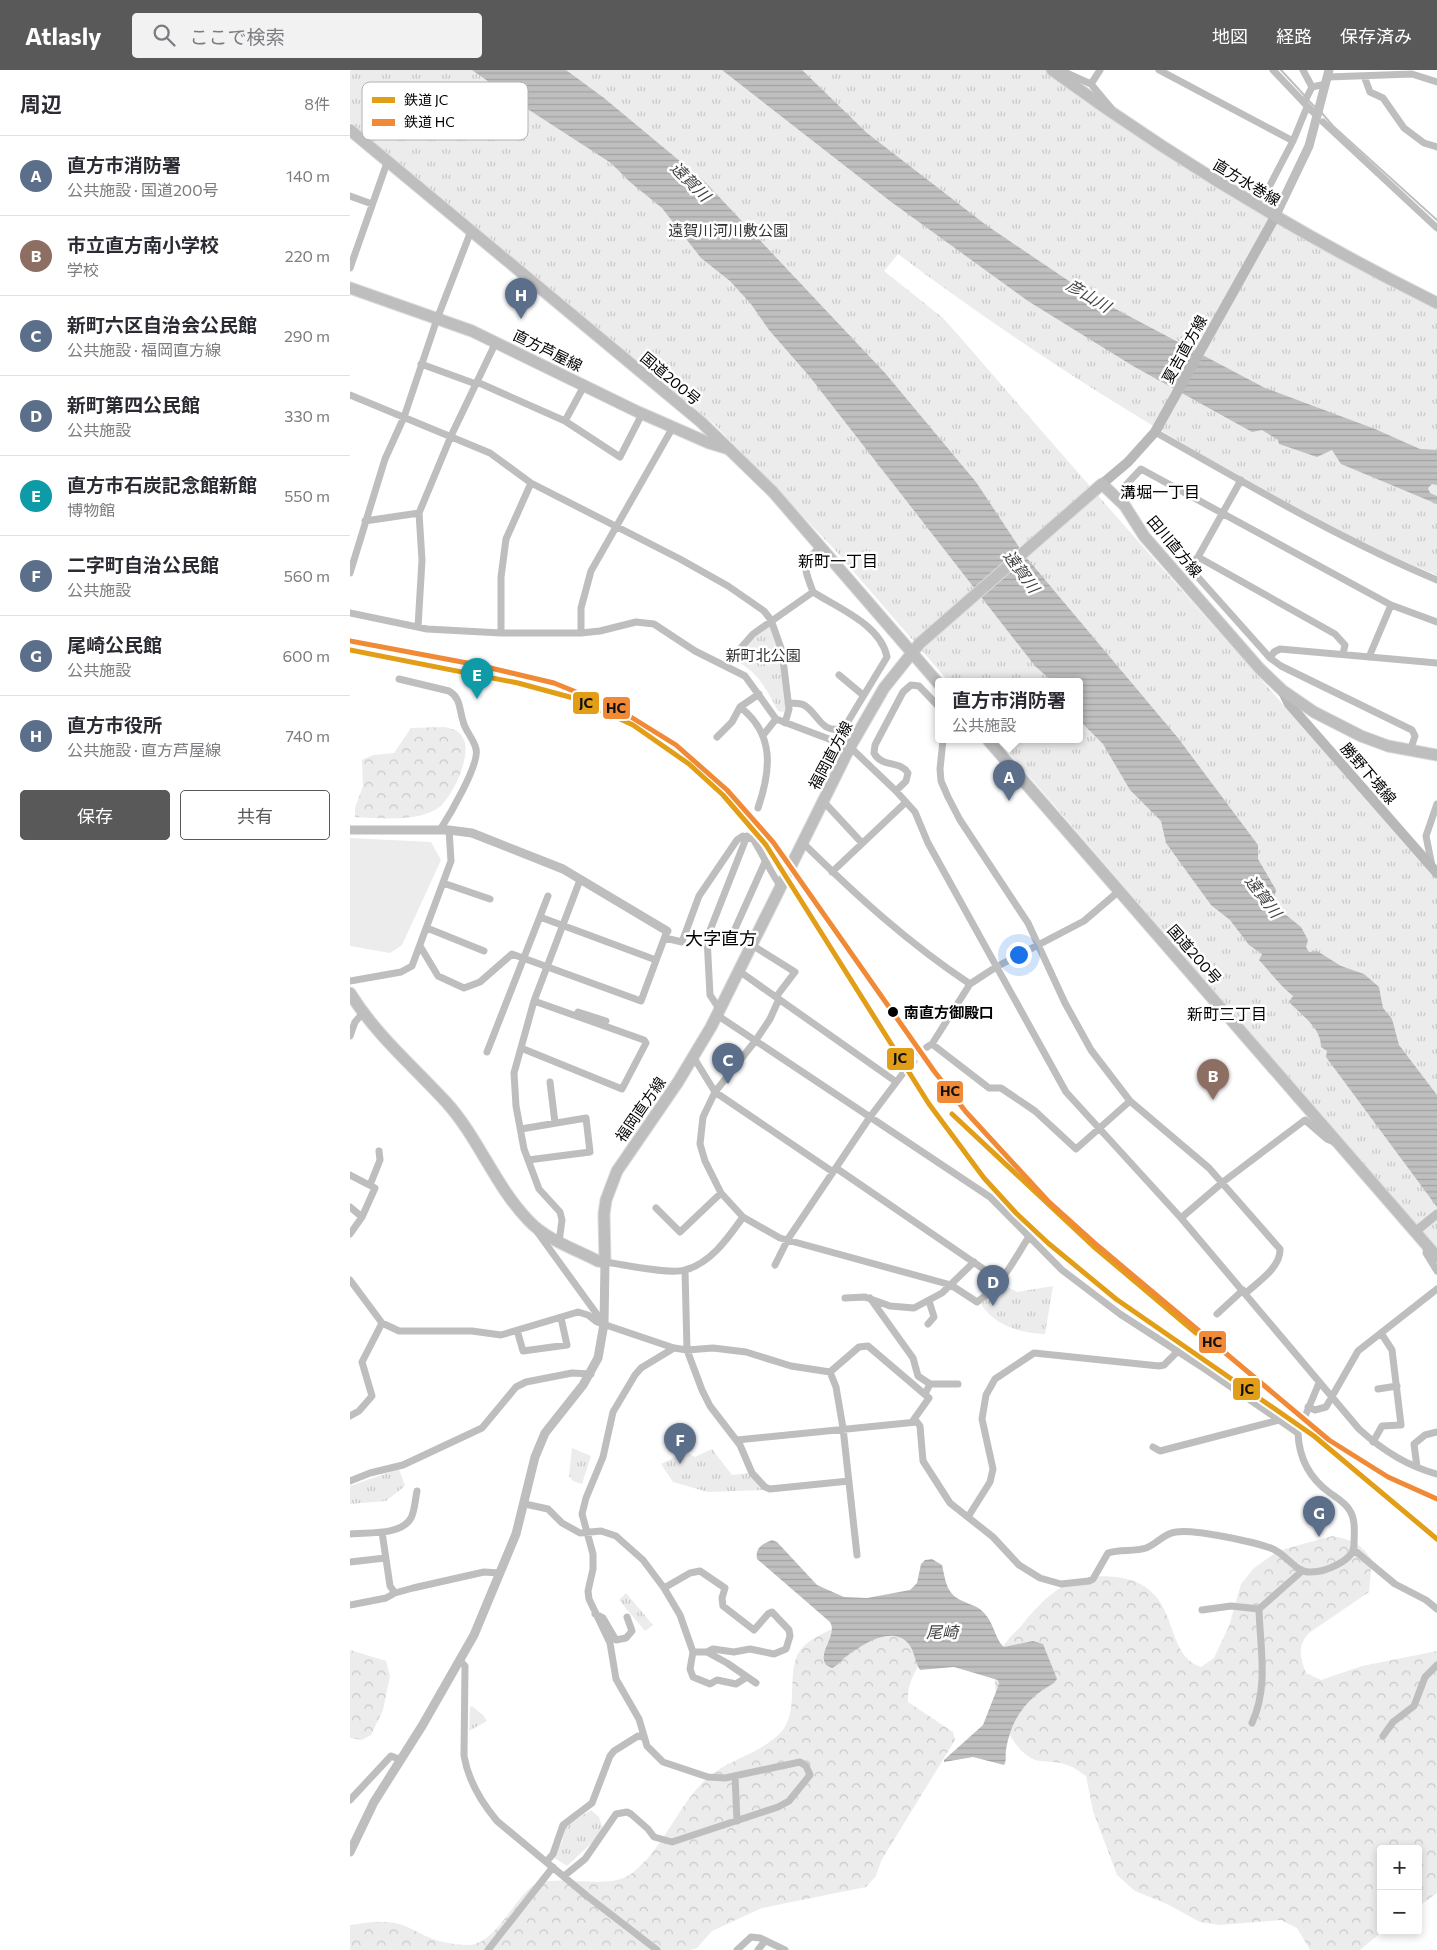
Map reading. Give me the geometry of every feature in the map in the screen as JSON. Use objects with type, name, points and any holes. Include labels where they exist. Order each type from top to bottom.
[{"type":"main road","name":"直方水巻線","points":[[1052,70],[1119,118],[1223,186],[1362,266],[1437,303]]},
{"type":"main road","name":"国道200号","points":[[350,130],[362,139]]},
{"type":"main road","name":"国道200号","points":[[363,140],[664,390],[729,449],[773,492],[935,679]]},
{"type":"main road","name":"夏吉直方線","points":[[1102,484],[1128,462],[1156,430],[1275,216]]},
{"type":"main road","name":"直方芦屋線","points":[[350,288],[496,342],[642,414],[709,443],[729,449]]},
{"type":"main road","points":[[911,652],[1102,484]]},
{"type":"main road","name":"田川直方線","points":[[1102,484],[1124,506],[1144,536],[1260,669],[1282,690],[1314,712],[1342,727],[1388,746],[1437,755]]},
{"type":"main road","name":"福岡直方線","points":[[604,1262],[604,1214],[606,1200],[617,1171],[694,1058],[719,1012],[850,747],[884,688],[911,652]]},
{"type":"main road","name":"勝野下境線","points":[[1282,690],[1289,704],[1435,871]]},
{"type":"main road","name":"国道200号","points":[[991,743],[1338,1141],[1418,1229],[1427,1245],[1437,1257]]},
{"type":"main road","points":[[350,993],[363,1013],[386,1041],[447,1103],[510,1197],[529,1221],[558,1242],[604,1262]]},
{"type":"street","points":[[1060,70],[1091,84],[1119,118]]},
{"type":"street","points":[[1091,84],[1100,70]]},
{"type":"street","points":[[1159,70],[1293,141]]},
{"type":"street","points":[[1273,70],[1308,107]]},
{"type":"street","points":[[1268,188],[1293,141],[1308,107],[1312,87],[1303,70]]},
{"type":"street","points":[[1312,87],[1328,77],[1392,72],[1412,74],[1437,82]]},
{"type":"street","points":[[1361,74],[1370,92],[1383,98],[1404,128],[1424,143],[1437,147]]},
{"type":"street","points":[[1275,216],[1309,146],[1328,77]]},
{"type":"street","points":[[1323,122],[1437,228]]},
{"type":"street","points":[[350,268],[388,160]]},
{"type":"street","points":[[350,196],[372,204]]},
{"type":"street","points":[[350,574],[385,459],[404,417],[436,319],[471,231]]},
{"type":"street","points":[[418,627],[422,560],[419,513],[451,436],[496,342]]},
{"type":"street","points":[[421,364],[476,383],[565,421],[620,457],[642,414]]},
{"type":"street","points":[[565,421],[584,384]]},
{"type":"street","points":[[350,395],[490,453],[531,483],[728,586],[764,611],[771,620],[782,651],[789,709],[785,723]]},
{"type":"street","points":[[581,633],[581,608],[591,571],[673,427]]},
{"type":"street","points":[[1156,430],[1324,528],[1389,560],[1437,580]]},
{"type":"street","points":[[1126,485],[1141,469],[1391,605],[1437,622]]},
{"type":"street","points":[[1241,480],[1198,557],[1188,566],[1270,658],[1305,679],[1412,730],[1416,736],[1410,751]]},
{"type":"street","points":[[501,633],[501,577],[506,540],[531,483]]},
{"type":"street","points":[[365,521],[419,513]]},
{"type":"street","points":[[788,702],[804,705],[823,725],[835,730],[848,724],[863,695],[887,657],[886,650],[871,629],[813,592],[804,566],[806,560],[821,547]]},
{"type":"street","points":[[1198,557],[1335,634],[1345,645],[1343,654]]},
{"type":"street","points":[[725,666],[753,634],[813,592]]},
{"type":"street","points":[[1369,657],[1391,605]]},
{"type":"street","points":[[350,613],[418,627],[501,633],[581,633],[646,622],[745,676],[776,719],[850,747],[915,812],[928,843],[1066,1092],[1181,1218],[1245,1291],[1319,1383],[1373,1442],[1380,1449],[1416,1467],[1437,1474]]},
{"type":"street","points":[[1270,658],[1274,652],[1280,649],[1437,664]]},
{"type":"street","points":[[839,675],[863,695]]},
{"type":"street","points":[[350,981],[400,972],[412,966],[452,854],[445,830],[474,765],[476,749],[463,724],[460,703],[455,694],[399,679]]},
{"type":"street","points":[[896,791],[906,781],[908,773],[901,767],[881,762],[874,753],[875,745],[903,692],[911,685],[919,686],[935,703]]},
{"type":"street","points":[[717,738],[732,722],[740,707],[759,694]]},
{"type":"street","points":[[740,707],[764,734],[767,772],[758,808]]},
{"type":"street","points":[[764,734],[776,719]]},
{"type":"street","points":[[943,743],[940,768],[941,781],[948,797],[960,820],[1028,923],[1065,1003],[1091,1050],[1130,1101],[1223,1182],[1280,1249],[1279,1258],[1271,1271],[1217,1314]]},
{"type":"street","points":[[823,802],[862,843]]},
{"type":"street","points":[[832,872],[906,802]]},
{"type":"street","points":[[1435,871],[1426,836],[1437,804]]},
{"type":"street","points":[[350,830],[445,830],[480,836],[563,869],[666,934],[682,942],[699,896],[737,840],[747,836],[753,839],[781,887]]},
{"type":"street","points":[[747,836],[707,938],[710,995],[719,1012],[756,1040],[990,1197],[1028,1238],[1062,1270],[1120,1314],[1298,1433]]},
{"type":"street","points":[[803,843],[832,872],[925,954],[970,984]]},
{"type":"street","points":[[734,931],[765,862]]},
{"type":"street","points":[[558,1242],[562,1220],[560,1212],[539,1189],[528,1160],[516,1106],[514,1073],[534,999],[580,880]]},
{"type":"street","points":[[443,883],[490,899]]},
{"type":"street","points":[[1119,891],[1084,921],[996,967],[970,984],[929,1045],[989,1088],[1000,1088],[1035,1111],[1076,1149],[1130,1101]]},
{"type":"street","points":[[487,1052],[548,896]]},
{"type":"street","points":[[540,917],[656,960]]},
{"type":"street","points":[[427,928],[484,951]]},
{"type":"street","points":[[420,946],[438,976],[464,988],[480,982],[508,955],[547,966],[641,1001],[666,934]]},
{"type":"street","points":[[752,945],[794,972],[777,998],[770,1019],[715,1092],[703,1117],[700,1144],[705,1161],[721,1193],[743,1217],[780,1238],[951,1285],[977,1302],[992,1292],[1001,1281],[1028,1238]]},
{"type":"street","points":[[739,971],[895,1081]]},
{"type":"street","points":[[534,999],[606,1022]]},
{"type":"street","points":[[521,1048],[622,1089],[646,1043],[644,1040],[534,999]]},
{"type":"street","points":[[350,1036],[355,1022],[363,1013]]},
{"type":"street","points":[[694,1058],[715,1092],[1001,1281]]},
{"type":"street","points":[[775,1265],[788,1239],[834,1170],[895,1081],[904,1072]]},
{"type":"street","points":[[550,1082],[555,1123]]},
{"type":"street","points":[[521,1129],[586,1118],[590,1152],[528,1160]]},
{"type":"street","points":[[1181,1218],[1223,1182],[1306,1120],[1327,1139],[1338,1141]]},
{"type":"street","points":[[370,1185],[378,1165],[379,1151]]},
{"type":"street","points":[[350,1175],[375,1188],[362,1217],[350,1234]]},
{"type":"street","points":[[656,1208],[680,1232],[721,1193]]},
{"type":"street","points":[[350,1207],[362,1217]]},
{"type":"street","points":[[1418,1229],[1437,1214]]},
{"type":"street","points":[[350,1852],[352,1840],[460,1661],[500,1574],[525,1504],[535,1457],[545,1433],[591,1374],[598,1358],[604,1324],[604,1262],[672,1271],[685,1270],[723,1246],[743,1217]]},
{"type":"street","points":[[529,1221],[604,1324]]},
{"type":"street","points":[[1427,1245],[1426,1253],[1437,1271]]},
{"type":"street","points":[[845,1298],[869,1298],[890,1306],[914,1308],[929,1301],[951,1285],[974,1262]]},
{"type":"street","points":[[685,1270],[687,1350],[710,1406],[737,1440],[752,1473],[765,1487],[770,1489],[849,1481]]},
{"type":"street","points":[[350,1280],[382,1323],[398,1331],[472,1330],[501,1334],[578,1312],[604,1324],[674,1348],[687,1350],[713,1348],[746,1352],[791,1366],[830,1372],[859,1347],[868,1346],[929,1398],[912,1422]]},
{"type":"street","points":[[1308,1407],[1315,1410],[1326,1407],[1358,1351],[1437,1289]]},
{"type":"street","points":[[869,1298],[913,1358],[918,1376],[930,1384],[958,1384]]},
{"type":"street","points":[[928,1324],[934,1317],[929,1301]]},
{"type":"street","points":[[517,1330],[523,1351],[567,1345],[561,1318]]},
{"type":"street","points":[[350,1416],[360,1411],[372,1396],[362,1362],[382,1323]]},
{"type":"street","points":[[1373,1442],[1382,1426],[1402,1426],[1392,1350],[1381,1333]]},
{"type":"street","points":[[564,1876],[584,1859],[616,1814],[627,1812],[631,1814],[654,1837],[672,1842],[737,1821],[789,1801],[810,1775],[806,1766],[800,1762],[735,1776],[708,1777],[663,1762],[650,1749],[643,1737],[639,1719],[616,1679],[610,1643],[589,1599],[588,1591],[594,1569],[593,1554],[582,1514],[586,1498],[603,1457],[613,1412],[634,1374],[674,1348]]},
{"type":"street","points":[[968,1517],[990,1482],[993,1469],[982,1419],[986,1395],[995,1379],[1034,1353],[1159,1366],[1164,1365],[1178,1351]]},
{"type":"street","points":[[830,1372],[836,1387],[843,1428],[858,1556]]},
{"type":"street","points":[[350,1481],[370,1473],[404,1465],[482,1428],[516,1387],[526,1382],[572,1373],[591,1374]]},
{"type":"street","points":[[737,1440],[912,1422],[920,1426],[923,1461],[950,1503],[994,1537],[1019,1566],[1040,1578],[1061,1584],[1089,1581],[1093,1579],[1108,1553],[1147,1548],[1168,1534],[1177,1531],[1211,1535],[1272,1548],[1282,1553],[1302,1571],[1312,1572],[1330,1567],[1348,1557],[1354,1550],[1351,1511],[1345,1504],[1313,1480],[1306,1468],[1298,1433],[1319,1383]]},
{"type":"street","points":[[925,1394],[930,1384]]},
{"type":"street","points":[[1378,1389],[1397,1386]]},
{"type":"street","points":[[1153,1447],[1160,1451],[1279,1420]]},
{"type":"street","points":[[1416,1467],[1414,1444],[1425,1435],[1437,1432]]},
{"type":"street","points":[[350,1534],[382,1532],[399,1528],[410,1521],[414,1512],[417,1491]]},
{"type":"street","points":[[525,1504],[548,1509],[572,1530],[587,1533],[601,1531],[616,1536],[643,1560],[664,1588],[680,1615],[693,1652],[691,1673],[706,1684],[716,1680],[736,1684],[747,1677]]},
{"type":"street","points":[[382,1532],[390,1586],[395,1593]]},
{"type":"street","points":[[1354,1550],[1395,1584],[1426,1600],[1437,1609]]},
{"type":"street","points":[[350,1562],[385,1558]]},
{"type":"street","points":[[664,1588],[690,1573],[700,1571],[725,1588],[722,1598],[724,1606],[754,1630],[772,1612],[789,1630],[790,1636],[786,1649],[774,1654],[750,1649],[734,1652],[713,1649],[707,1652],[693,1652]]},
{"type":"street","points":[[1202,1610],[1232,1606],[1259,1609],[1302,1571]]},
{"type":"street","points":[[350,1605],[386,1598],[395,1593],[484,1572],[500,1574]]},
{"type":"street","points":[[1252,1723],[1261,1700],[1264,1679],[1260,1649],[1259,1609]]},
{"type":"street","points":[[595,1614],[603,1618],[616,1640],[626,1638],[632,1631],[628,1617]]},
{"type":"street","points":[[707,1652],[756,1684]]},
{"type":"street","points":[[460,1661],[465,1666],[466,1765],[485,1807],[497,1821],[657,1950]]},
{"type":"street","points":[[1383,1736],[1393,1722],[1414,1706],[1425,1677],[1437,1665]]},
{"type":"street","points":[[547,1861],[553,1854],[563,1825],[592,1804],[610,1756],[614,1751],[638,1736],[643,1737]]},
{"type":"street","points":[[350,1800],[392,1756],[401,1760]]},
{"type":"street","points":[[735,1776],[737,1821]]},
{"type":"street","points":[[488,1950],[553,1867]]},
{"type":"street","points":[[737,1950],[751,1937],[785,1950]]},
{"type":"street","points":[[758,1950],[765,1941]]},
{"type":"green space","name":"遠賀川河川敷公園","points":[[350,70],[1046,70],[1110,117],[1437,308],[1437,575],[1387,554],[1315,518],[1155,427],[1024,344],[898,254],[884,271],[943,318],[1437,878],[1437,1250],[1001,743],[1083,743],[1083,678],[946,678],[834,549],[715,425],[372,140],[528,140],[528,82],[362,82],[362,132],[350,122]]},
{"type":"green space","name":"新町北公園","points":[[770,626],[780,651],[786,709],[783,712],[778,711],[756,676],[735,660],[753,637]]},
{"type":"green space","points":[[445,727],[460,733],[465,746],[465,755],[463,766],[454,788],[441,805],[426,814],[406,818],[355,817],[355,808],[363,786],[362,760],[373,755],[394,753],[411,728]]},
{"type":"green space","points":[[350,838],[431,842],[441,860],[402,945],[390,953],[350,946]]},
{"type":"green space","points":[[1004,1285],[1017,1292],[1053,1286],[1045,1334],[1026,1332],[1009,1327],[993,1318],[987,1312],[981,1304]]},
{"type":"green space","points":[[572,1448],[591,1456],[582,1484],[573,1481],[569,1476]]},
{"type":"green space","points":[[712,1449],[732,1475],[749,1473],[765,1490],[708,1492],[673,1482],[661,1464],[685,1452],[695,1457]]},
{"type":"green space","points":[[399,1469],[405,1486],[386,1501],[350,1504],[350,1486]]},
{"type":"green space","points":[[1332,1536],[1355,1543],[1372,1560],[1369,1592],[1309,1633],[1305,1638],[1301,1652],[1306,1673],[1321,1680],[1362,1666],[1437,1651],[1437,1893],[1422,1904],[1422,1845],[1377,1845],[1378,1935],[1360,1950],[1310,1950],[1297,1928],[1281,1920],[1219,1925],[1200,1922],[1167,1904],[1135,1891],[1117,1875],[1093,1811],[1086,1776],[1067,1765],[1037,1760],[1026,1754],[1013,1740],[998,1704],[995,1666],[1002,1648],[1031,1614],[1061,1587],[1086,1578],[1100,1576],[1116,1577],[1137,1583],[1152,1592],[1162,1605],[1180,1648],[1188,1659],[1201,1667],[1214,1658],[1229,1626],[1241,1584],[1254,1568],[1278,1551]]},
{"type":"green space","points":[[626,1593],[653,1625],[645,1631],[619,1600]]},
{"type":"green space","points":[[881,1614],[929,1649],[911,1680],[908,1702],[953,1732],[955,1740],[881,1861],[876,1876],[866,1887],[762,1908],[712,1931],[697,1948],[690,1950],[350,1950],[350,1925],[378,1922],[399,1924],[443,1942],[463,1945],[477,1943],[495,1930],[527,1891],[537,1883],[559,1880],[614,1881],[631,1874],[654,1850],[702,1783],[723,1767],[767,1744],[782,1731],[790,1712],[795,1663],[798,1654],[804,1646],[823,1633],[835,1628]]},
{"type":"green space","points":[[350,1650],[386,1661],[390,1676],[383,1710],[371,1735],[362,1740],[350,1738]]},
{"type":"green space","points":[[472,1706],[487,1721],[469,1731],[470,1707]]},
{"type":"green space","points":[[591,1810],[599,1817],[603,1829],[597,1838],[567,1866],[553,1857],[562,1842],[565,1827]]},
{"type":"water","name":"遠賀川","points":[[472,70],[566,70],[604,98],[705,182],[885,373],[976,482],[1025,556],[1178,738],[1258,845],[1258,859],[1276,890],[1274,899],[1276,907],[1301,927],[1308,940],[1306,947],[1309,952],[1317,951],[1341,966],[1364,974],[1379,987],[1383,1008],[1392,1019],[1399,1045],[1437,1095],[1437,1207],[1326,1057],[1327,1051],[1321,1047],[1318,1034],[1314,1028],[1289,1002],[1293,996],[1259,960],[1262,954],[1249,945],[1230,920],[1211,905],[1166,843],[1161,821],[1130,790],[1103,744],[1083,724],[1083,678],[1048,678],[1035,666],[810,377],[769,330],[751,304],[730,281],[701,258],[662,208],[630,182],[611,163],[528,109],[528,82],[489,82]]},
{"type":"water","name":"彦山川","points":[[722,70],[802,70],[867,133],[986,225],[1091,296],[1265,388],[1375,429],[1420,449],[1437,450],[1437,485],[1432,484],[1428,488],[1430,493],[1437,496],[1437,504],[1341,464],[1332,450],[1317,457],[1279,444],[1278,440],[1262,430],[1252,432],[1133,366],[1028,301],[890,201]]},
{"type":"water","name":"尾崎","points":[[772,1540],[777,1542],[817,1585],[844,1597],[867,1598],[910,1590],[917,1583],[921,1564],[925,1560],[932,1559],[942,1565],[950,1592],[959,1599],[978,1608],[986,1615],[998,1640],[1004,1647],[1033,1641],[1043,1644],[1057,1679],[1028,1702],[1016,1719],[1008,1739],[1004,1765],[973,1757],[944,1762],[983,1725],[999,1684],[998,1680],[954,1667],[920,1670],[910,1645],[900,1638],[893,1636],[884,1636],[868,1643],[845,1657],[832,1668],[826,1665],[824,1655],[831,1633],[832,1627],[830,1622],[757,1559],[758,1549]]},
{"type":"waterway","points":[[1281,70],[1305,96]]},
{"type":"waterway","points":[[1308,100],[1315,107]]},
{"type":"waterway","points":[[1321,112],[1333,126],[1437,220]]},
{"type":"tunnel","points":[[904,1072],[927,1047]]},
{"type":"rail line","name":"HC","points":[[350,641],[478,665],[554,683],[618,709],[676,745],[727,790],[773,842],[934,1071],[966,1112],[1048,1201],[1098,1246],[1329,1440],[1388,1477],[1437,1499]]},
{"type":"rail line","name":"JC","points":[[350,650],[518,683],[577,699],[633,725],[689,764],[723,795],[766,845],[929,1104],[984,1178],[1016,1213],[1048,1243],[1116,1299],[1314,1436],[1437,1539]]},
{"type":"rail line","name":"JC","points":[[952,1114],[1093,1246],[1196,1333]]},
{"type":"place","name":"直方市役所","points":[[521,319]]},
{"type":"place","name":"直方市石炭記念館新館","points":[[477,699]]},
{"type":"place","name":"直方市消防署","points":[[1009,801]]},
{"type":"place","name":"南直方御殿口","points":[[893,1012]]},
{"type":"place","name":"新町六区自治会公民館","points":[[728,1084]]},
{"type":"place","name":"市立直方南小学校","points":[[1213,1100]]},
{"type":"place","name":"新町第四公民館","points":[[993,1306]]},
{"type":"place","name":"二字町自治公民館","points":[[680,1464]]},
{"type":"place","name":"尾崎公民館","points":[[1319,1537]]},
{"type":"district","name":"溝堀一丁目","points":[[1160,491]]},
{"type":"district","name":"新町一丁目","points":[[838,560]]},
{"type":"district","name":"大字直方","points":[[721,938]]},
{"type":"district","name":"新町三丁目","points":[[1227,1013]]}]
